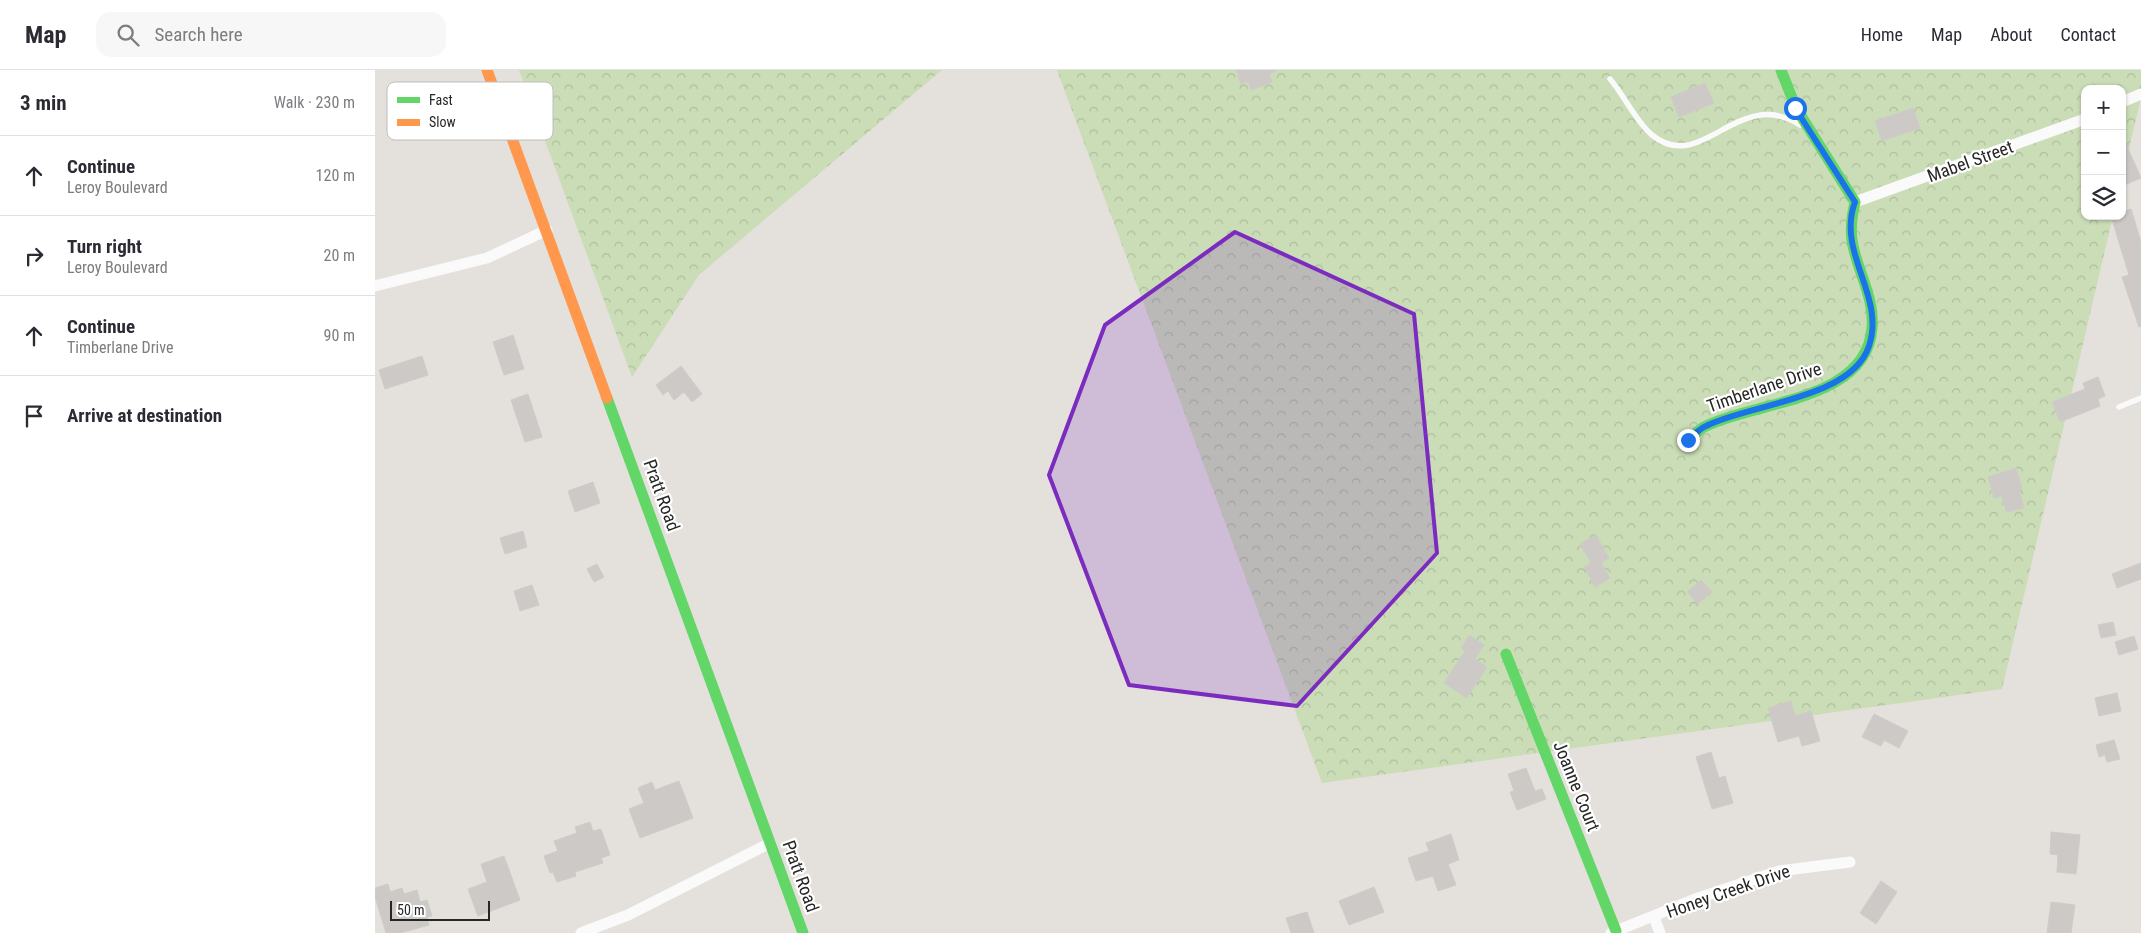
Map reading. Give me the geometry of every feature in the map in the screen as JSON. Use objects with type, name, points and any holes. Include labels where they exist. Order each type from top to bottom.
[{"type":"street","name":"Pratt Road","points":[[487,70],[492,82]]},
{"type":"street","points":[[1781,70],[1795,108],[1855,202]]},
{"type":"street","points":[[2126,100],[2141,94]]},
{"type":"street","name":"Mabel Street","points":[[1855,202],[2081,120]]},
{"type":"street","name":"Pratt Road","points":[[513,140],[803,933]]},
{"type":"street","name":"Timberlane Drive","points":[[1688,440],[1705,426],[1805,396],[1834,382],[1866,357],[1873,335],[1874,314],[1854,254],[1851,212],[1855,202]]},
{"type":"street","points":[[375,286],[487,258],[547,230]]},
{"type":"street","name":"Joanne Court","points":[[1506,654],[1613,932]]},
{"type":"street","points":[[581,933],[628,915],[770,842]]},
{"type":"street","name":"Honey Creek Drive","points":[[1613,932],[1695,899],[1779,871],[1850,862]]},
{"type":"street","points":[[1654,916],[1660,933]]},
{"type":"lane","points":[[1610,79],[1651,134],[1667,144],[1683,146],[1698,142],[1746,117],[1756,114],[1783,116],[1810,132]]},
{"type":"lane","points":[[2119,407],[2141,398]]},
{"type":"highlighted area","points":[[1235,232],[1414,314],[1437,553],[1297,706],[1129,685],[1049,475],[1105,325]]},
{"type":"green space","points":[[519,70],[942,70],[699,275],[632,377],[545,140],[553,140],[553,82],[523,82]]},
{"type":"green space","points":[[1057,70],[2141,70],[2141,98],[2126,161],[2126,85],[2081,85],[2081,220],[2112,220],[2002,689],[1322,783]]},
{"type":"building","points":[[1236,70],[1275,70],[1275,72],[1269,74],[1272,82],[1251,90],[1248,81],[1241,84]]},
{"type":"building","points":[[1705,83],[1714,103],[1679,117],[1671,97]]},
{"type":"building","points":[[1913,108],[1920,128],[1882,141],[1875,121]]},
{"type":"building","points":[[2126,144],[2141,178],[2126,184]]},
{"type":"building","points":[[2131,209],[2141,242],[2141,326],[2139,327],[2122,277],[2129,275],[2112,220],[2126,220],[2126,211]]},
{"type":"building","points":[[513,335],[524,369],[504,375],[493,342]]},
{"type":"building","points":[[422,356],[428,375],[385,389],[379,370]]},
{"type":"building","points":[[681,366],[702,394],[692,402],[684,392],[674,400],[668,391],[663,395],[656,385]]},
{"type":"building","points":[[2098,377],[2105,396],[2098,399],[2100,406],[2060,422],[2052,402],[2085,389],[2083,383]]},
{"type":"building","points":[[528,394],[542,437],[525,442],[511,400]]},
{"type":"building","points":[[2016,468],[2022,489],[2019,490],[2024,508],[2006,512],[2002,496],[1994,498],[1988,477]]},
{"type":"building","points":[[593,482],[600,503],[575,512],[568,491]]},
{"type":"building","points":[[523,531],[527,547],[505,554],[500,538]]},
{"type":"building","points":[[1596,535],[1609,558],[1601,563],[1610,578],[1595,587],[1584,567],[1591,563],[1580,544]]},
{"type":"building","points":[[2141,563],[2141,579],[2117,588],[2112,574]]},
{"type":"building","points":[[597,564],[604,577],[594,582],[587,569]]},
{"type":"building","points":[[1701,580],[1712,592],[1698,604],[1687,592]]},
{"type":"building","points":[[532,585],[539,605],[520,611],[514,591]]},
{"type":"building","points":[[2113,622],[2116,635],[2101,638],[2098,625]]},
{"type":"building","points":[[1469,635],[1484,645],[1475,659],[1487,667],[1467,698],[1444,683],[1465,651],[1461,648]]},
{"type":"building","points":[[2134,636],[2138,649],[2119,655],[2115,642]]},
{"type":"building","points":[[2117,693],[2121,711],[2099,716],[2095,698]]},
{"type":"building","points":[[1791,701],[1795,716],[1811,711],[1820,741],[1802,746],[1799,736],[1778,742],[1768,708]]},
{"type":"building","points":[[1874,714],[1908,731],[1899,748],[1884,740],[1881,746],[1862,737]]},
{"type":"building","points":[[2114,740],[2120,759],[2107,762],[2105,755],[2099,757],[2096,745]]},
{"type":"building","points":[[1711,752],[1719,778],[1725,776],[1733,803],[1712,809],[1696,757]]},
{"type":"building","points":[[1526,768],[1535,791],[1542,789],[1546,799],[1517,810],[1510,792],[1514,791],[1508,774]]},
{"type":"building","points":[[679,781],[693,818],[640,838],[629,809],[644,803],[638,788],[652,782],[655,790]]},
{"type":"building","points":[[590,822],[593,831],[601,829],[610,855],[601,858],[603,863],[575,872],[576,876],[557,882],[553,872],[550,873],[544,856],[558,851],[554,841],[577,833],[575,827]]},
{"type":"building","points":[[2051,832],[2080,835],[2076,874],[2057,872],[2058,855],[2050,854]]},
{"type":"building","points":[[1451,834],[1459,860],[1448,864],[1456,885],[1438,891],[1433,876],[1416,881],[1408,858],[1429,851],[1426,843]]},
{"type":"building","points":[[504,856],[520,900],[478,916],[468,889],[487,882],[481,864]]},
{"type":"building","points":[[1881,881],[1897,892],[1876,924],[1860,913]]},
{"type":"building","points":[[388,884],[390,892],[402,888],[404,894],[417,890],[420,902],[427,900],[432,916],[427,917],[429,925],[400,933],[386,933],[375,897],[375,888]]},
{"type":"building","points":[[1374,887],[1384,912],[1349,925],[1339,901]]},
{"type":"building","points":[[2051,902],[2075,905],[2071,933],[2047,933]]},
{"type":"building","points":[[1307,912],[1314,933],[1291,933],[1286,918]]},
{"type":"traffic: fast","points":[[1688,440],[1703,427],[1806,395],[1831,384],[1851,371],[1866,352],[1872,328],[1872,317],[1871,305],[1852,240],[1851,230],[1855,202],[1796,108],[1781,70]]},
{"type":"traffic: fast","points":[[607,398],[803,933]]},
{"type":"traffic: fast","points":[[1506,654],[1616,931]]},
{"type":"traffic: slow","points":[[487,70],[491,82]]},
{"type":"traffic: slow","points":[[513,140],[607,398]]},
{"type":"route","points":[[1688,440],[1705,426],[1805,396],[1834,382],[1866,357],[1873,335],[1874,314],[1854,254],[1851,212],[1855,202],[1795,108]]}]
